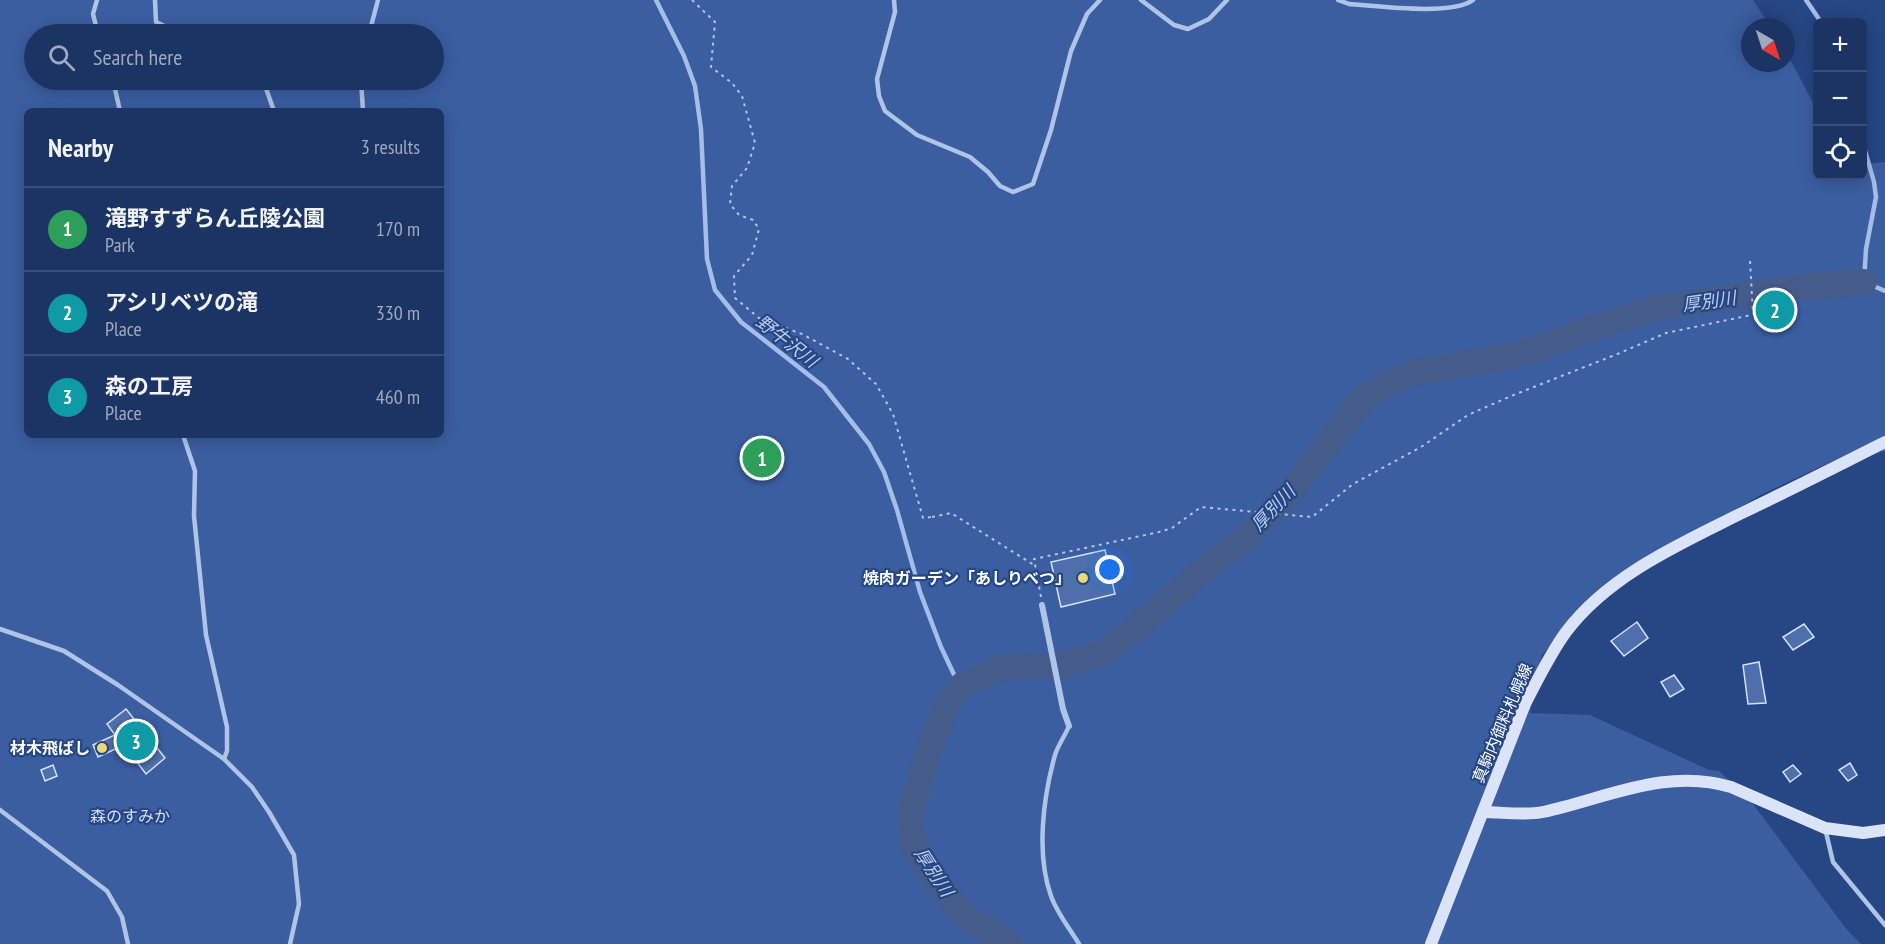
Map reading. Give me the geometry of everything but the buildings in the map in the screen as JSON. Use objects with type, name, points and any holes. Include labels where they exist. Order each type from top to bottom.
[{"type":"main road","name":"真駒内御料札幌線","points":[[1431,944],[1525,704],[1544,667],[1567,631],[1600,597],[1637,568],[1885,442]]},
{"type":"main road","points":[[1483,812],[1540,813],[1625,789],[1683,780],[1718,783],[1731,787],[1825,828],[1863,833],[1885,830]]},
{"type":"street","points":[[1042,605],[1063,709],[1069,726]]},
{"type":"lane","points":[[96,24],[93,14],[97,0]]},
{"type":"lane","points":[[154,0],[156,22],[160,24]]},
{"type":"lane","points":[[372,24],[378,0]]},
{"type":"lane","points":[[894,0],[895,12],[876,79],[885,111],[917,135],[970,157],[1000,186],[1013,192],[1033,184],[1051,130],[1071,51],[1087,14],[1100,0]]},
{"type":"lane","points":[[1141,0],[1174,25],[1188,29],[1209,19],[1227,0]]},
{"type":"lane","points":[[1338,0],[1349,4],[1437,9],[1468,4],[1473,0]]},
{"type":"lane","points":[[115,90],[119,108]]},
{"type":"lane","points":[[266,90],[273,108]]},
{"type":"lane","points":[[362,90],[363,108]]},
{"type":"lane","points":[[184,438],[195,471],[194,516],[206,635],[226,727],[227,751],[224,759]]},
{"type":"lane","points":[[0,629],[64,651],[118,685],[224,759],[252,787],[294,855],[299,904],[290,944]]},
{"type":"lane","points":[[1069,726],[1056,753],[1050,778],[1044,817],[1042,857],[1051,898],[1079,944]]},
{"type":"lane","points":[[0,810],[107,891],[122,917],[128,944]]},
{"type":"lane","points":[[1825,828],[1833,862],[1885,925]]},
{"type":"path","points":[[692,0],[715,22],[711,67],[732,83],[742,96],[755,143],[747,168],[732,186],[730,204],[739,215],[753,220],[759,229],[752,255],[734,276],[735,298],[759,318],[802,334],[848,359],[876,384],[892,414],[923,518],[951,513],[1035,566]]},
{"type":"path","points":[[1750,261],[1753,314]]},
{"type":"path","points":[[1042,605],[1034,559],[1172,528],[1201,507],[1312,517],[1353,484],[1421,447],[1468,416],[1511,396],[1666,333],[1775,309]]},
{"type":"green space","name":"森のすみか","points":[[0,0],[1753,0],[1765,18],[1741,18],[1741,72],[1795,72],[1795,69],[1813,103],[1813,180],[1867,180],[1867,164],[1885,162],[1885,452],[1865,446],[1760,495],[1603,592],[1542,655],[1530,713],[1590,715],[1709,770],[1719,771],[1747,796],[1848,931],[1861,944],[0,944]]},
{"type":"waterway","name":"野牛沢川","points":[[656,0],[684,56],[695,86],[701,129],[707,259],[715,290],[741,322],[824,387],[869,444],[884,472],[920,592],[941,647],[957,681],[962,685]]},
{"type":"waterway","points":[[1806,0],[1818,18]]},
{"type":"waterway","points":[[1867,158],[1876,197],[1866,249],[1864,282],[1885,291]]},
{"type":"waterway","name":"厚別川","points":[[1009,944],[963,914],[930,873],[916,851],[909,815],[932,741],[946,706],[962,685],[1000,668],[1063,666],[1107,651],[1202,571],[1237,546],[1282,502],[1364,398],[1385,385],[1414,373],[1512,356],[1568,338],[1578,332],[1656,308],[1801,287],[1864,282]]},
{"type":"place","name":"アシリベツの滝","points":[[1775,310]]},
{"type":"place","name":"滝野すずらん丘陵公園","points":[[762,458]]},
{"type":"place","name":"焼肉ガーデン「あしりべつ」","points":[[1083,578]]},
{"type":"place","name":"森の工房","points":[[136,741]]},
{"type":"place","name":"材木飛ばし","points":[[102,748]]}]
